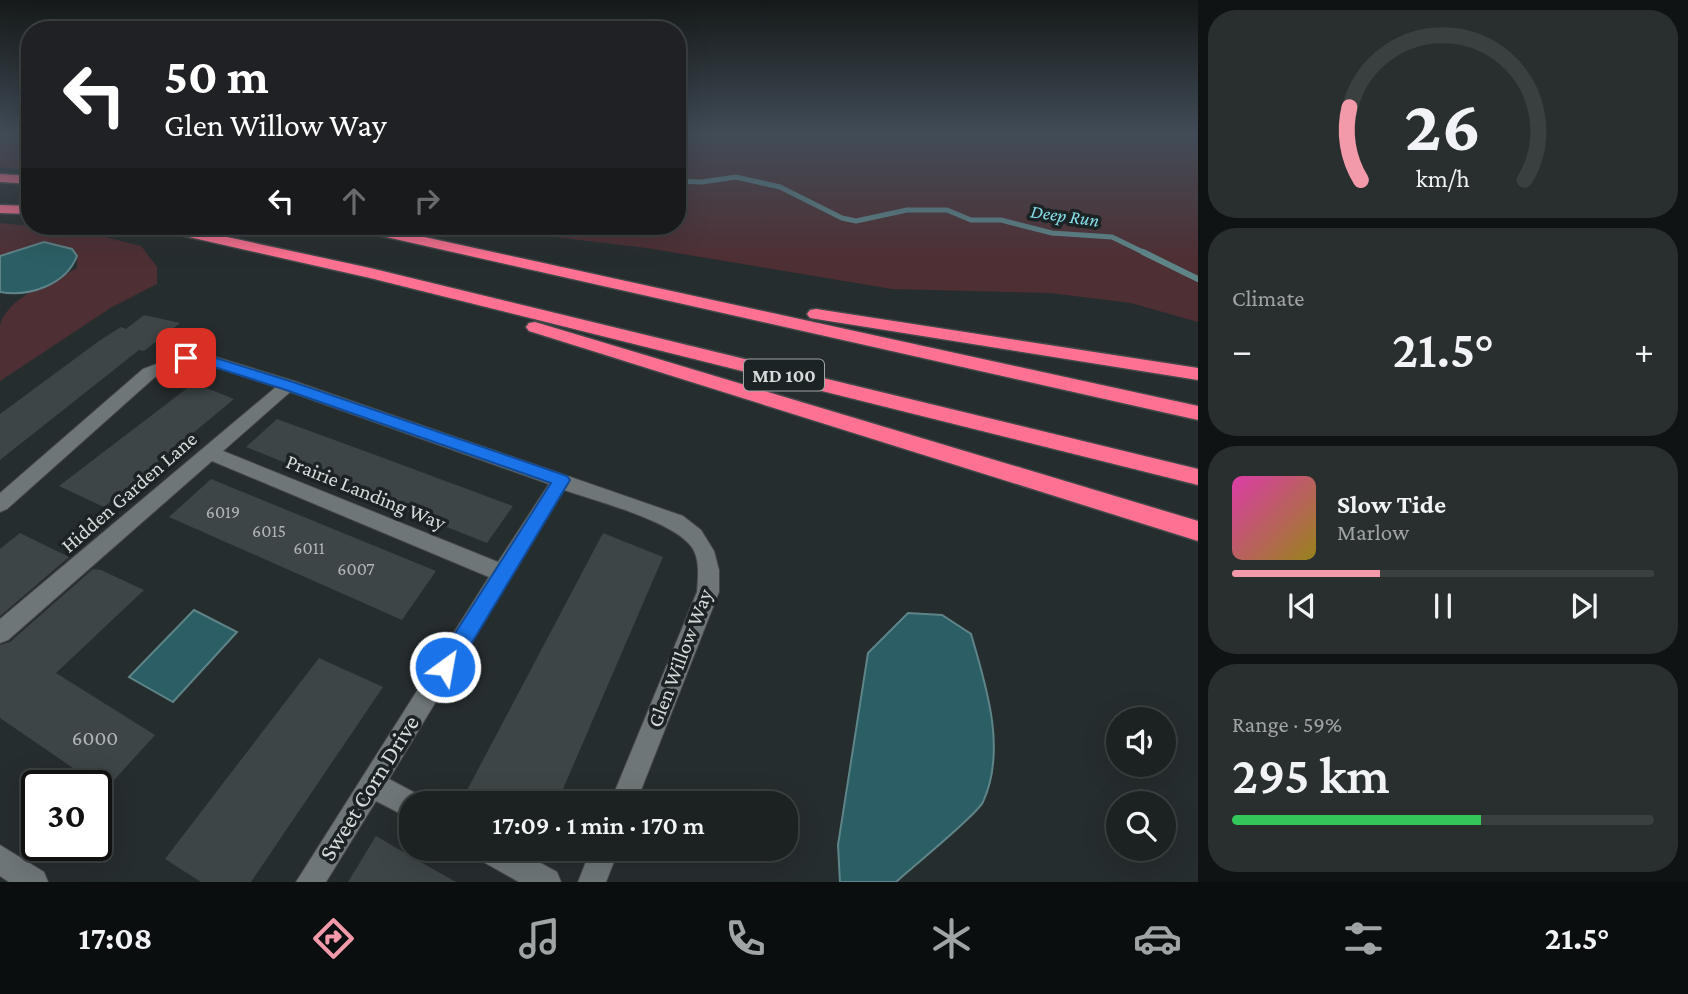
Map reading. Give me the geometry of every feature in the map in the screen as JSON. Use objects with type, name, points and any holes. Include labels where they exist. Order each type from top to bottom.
[{"type":"highway","points":[[0,178],[21,179]]},
{"type":"highway","points":[[0,209],[21,210]]},
{"type":"highway","name":"MD 100","points":[[199,235],[370,273],[1198,477]]},
{"type":"highway","name":"MD 100","points":[[397,235],[1198,413]]},
{"type":"highway","points":[[508,259],[986,343],[1198,374]]},
{"type":"highway","points":[[370,273],[575,340],[1198,531]]},
{"type":"street","name":"Glen Willow Way","points":[[0,504],[149,373],[186,358],[206,359],[288,385],[676,522],[700,541],[707,555],[710,571],[708,592],[628,791]]},
{"type":"street","name":"Hidden Garden Lane","points":[[0,633],[288,385]]},
{"type":"street","name":"Prairie Landing Way","points":[[210,453],[504,574]]},
{"type":"street","name":"Sweet Corn Drive","points":[[310,882],[561,480]]},
{"type":"street","points":[[371,784],[399,799]]},
{"type":"street","points":[[0,859],[34,882]]},
{"type":"street","points":[[509,861],[547,882]]},
{"type":"street","points":[[592,882],[600,861]]},
{"type":"shaded area","points":[[686,176],[1198,176],[1198,322],[1131,303],[1050,293],[892,289],[647,248],[538,235],[686,235]]},
{"type":"shaded area","points":[[0,223],[21,225],[21,235],[97,235],[141,246],[157,267],[157,284],[112,307],[0,381],[0,325],[5,315],[22,298],[77,268],[77,256],[72,249],[44,242],[0,256]]},
{"type":"water","points":[[44,242],[72,249],[77,256],[72,266],[64,275],[45,287],[23,293],[0,292],[0,256]]},
{"type":"water","points":[[194,610],[237,632],[173,702],[129,677]]},
{"type":"water","points":[[908,613],[942,615],[971,634],[992,718],[994,739],[990,782],[978,809],[896,882],[840,882],[838,845],[868,653]]},
{"type":"building","points":[[144,315],[180,323],[144,351],[139,350],[0,460],[0,414],[99,341],[121,327],[126,329]]},
{"type":"building","points":[[194,383],[234,399],[104,507],[59,486]]},
{"type":"building","points":[[277,419],[513,506],[487,543],[246,447]]},
{"type":"building","points":[[211,479],[436,571],[402,620],[169,517]]},
{"type":"building","points":[[20,533],[69,557],[0,616],[0,549]]},
{"type":"building","points":[[603,533],[663,557],[562,791],[467,791]]},
{"type":"building","points":[[93,569],[101,570],[144,590],[56,673],[155,735],[112,782],[112,770],[76,770],[0,718],[0,645],[10,642]]},
{"type":"building","points":[[319,658],[383,687],[251,882],[201,882],[165,859]]},
{"type":"building","points":[[376,836],[399,849],[399,861],[419,861],[456,882],[348,882]]},
{"type":"waterway","name":"Deep Run","points":[[686,181],[736,177],[780,187],[842,218],[856,221],[907,210],[947,210],[971,220],[1001,220],[1052,233],[1112,237],[1147,254]]},
{"type":"waterway","name":"Deep Run","points":[[1143,252],[1198,279]]},
{"type":"route","points":[[186,358],[206,359],[288,385],[561,480],[445,667]]}]
